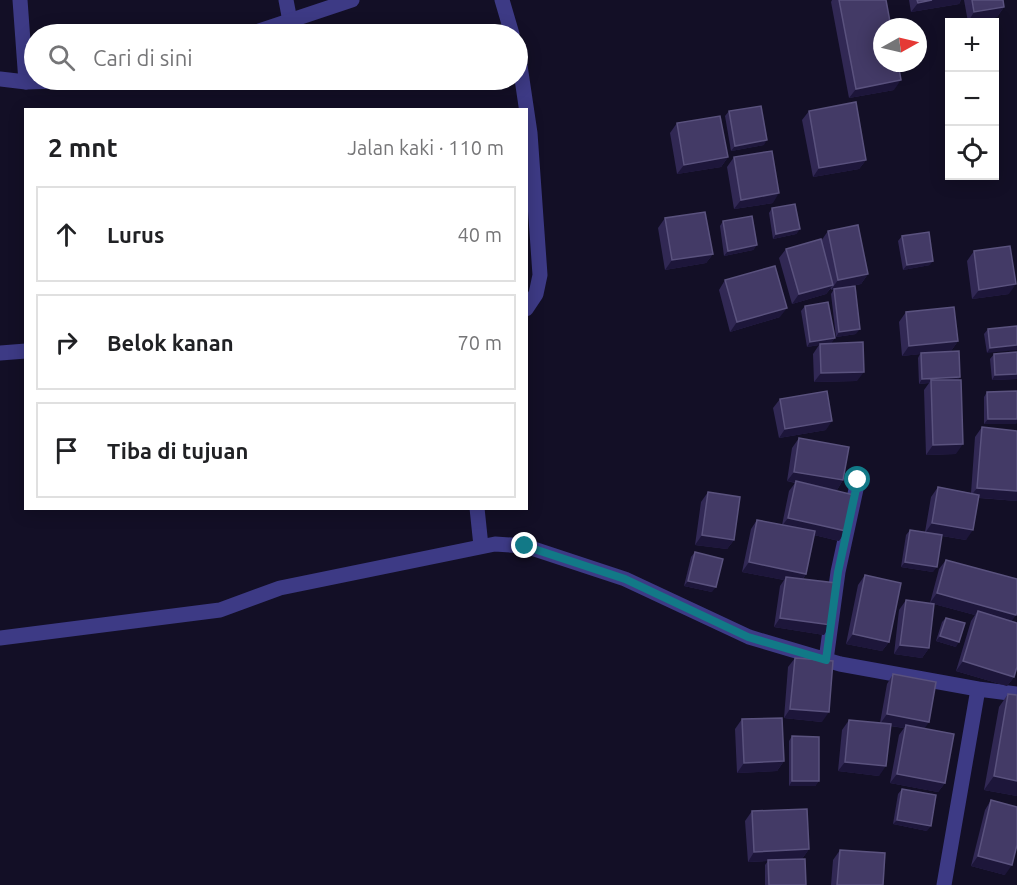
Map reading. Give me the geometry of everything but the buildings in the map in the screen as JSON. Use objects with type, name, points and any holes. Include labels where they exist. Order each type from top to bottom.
[{"type":"street","points":[[20,0],[24,55]]},
{"type":"street","points":[[286,0],[290,21]]},
{"type":"street","points":[[281,24],[352,0]]},
{"type":"street","points":[[502,0],[509,24]]},
{"type":"street","points":[[0,79],[24,82]]},
{"type":"street","points":[[524,90],[526,108]]},
{"type":"street","points":[[528,119],[540,275],[536,294],[528,306]]},
{"type":"street","points":[[0,353],[24,351]]},
{"type":"street","points":[[826,660],[838,572],[858,480]]},
{"type":"street","points":[[477,510],[481,546]]},
{"type":"street","points":[[0,638],[220,609],[280,588],[481,546],[525,546],[625,579],[748,637],[826,660],[978,689],[1017,694]]},
{"type":"street","points":[[944,885],[978,689]]},
{"type":"route","points":[[525,546],[625,579],[748,637],[826,660],[838,572],[858,480]]}]
